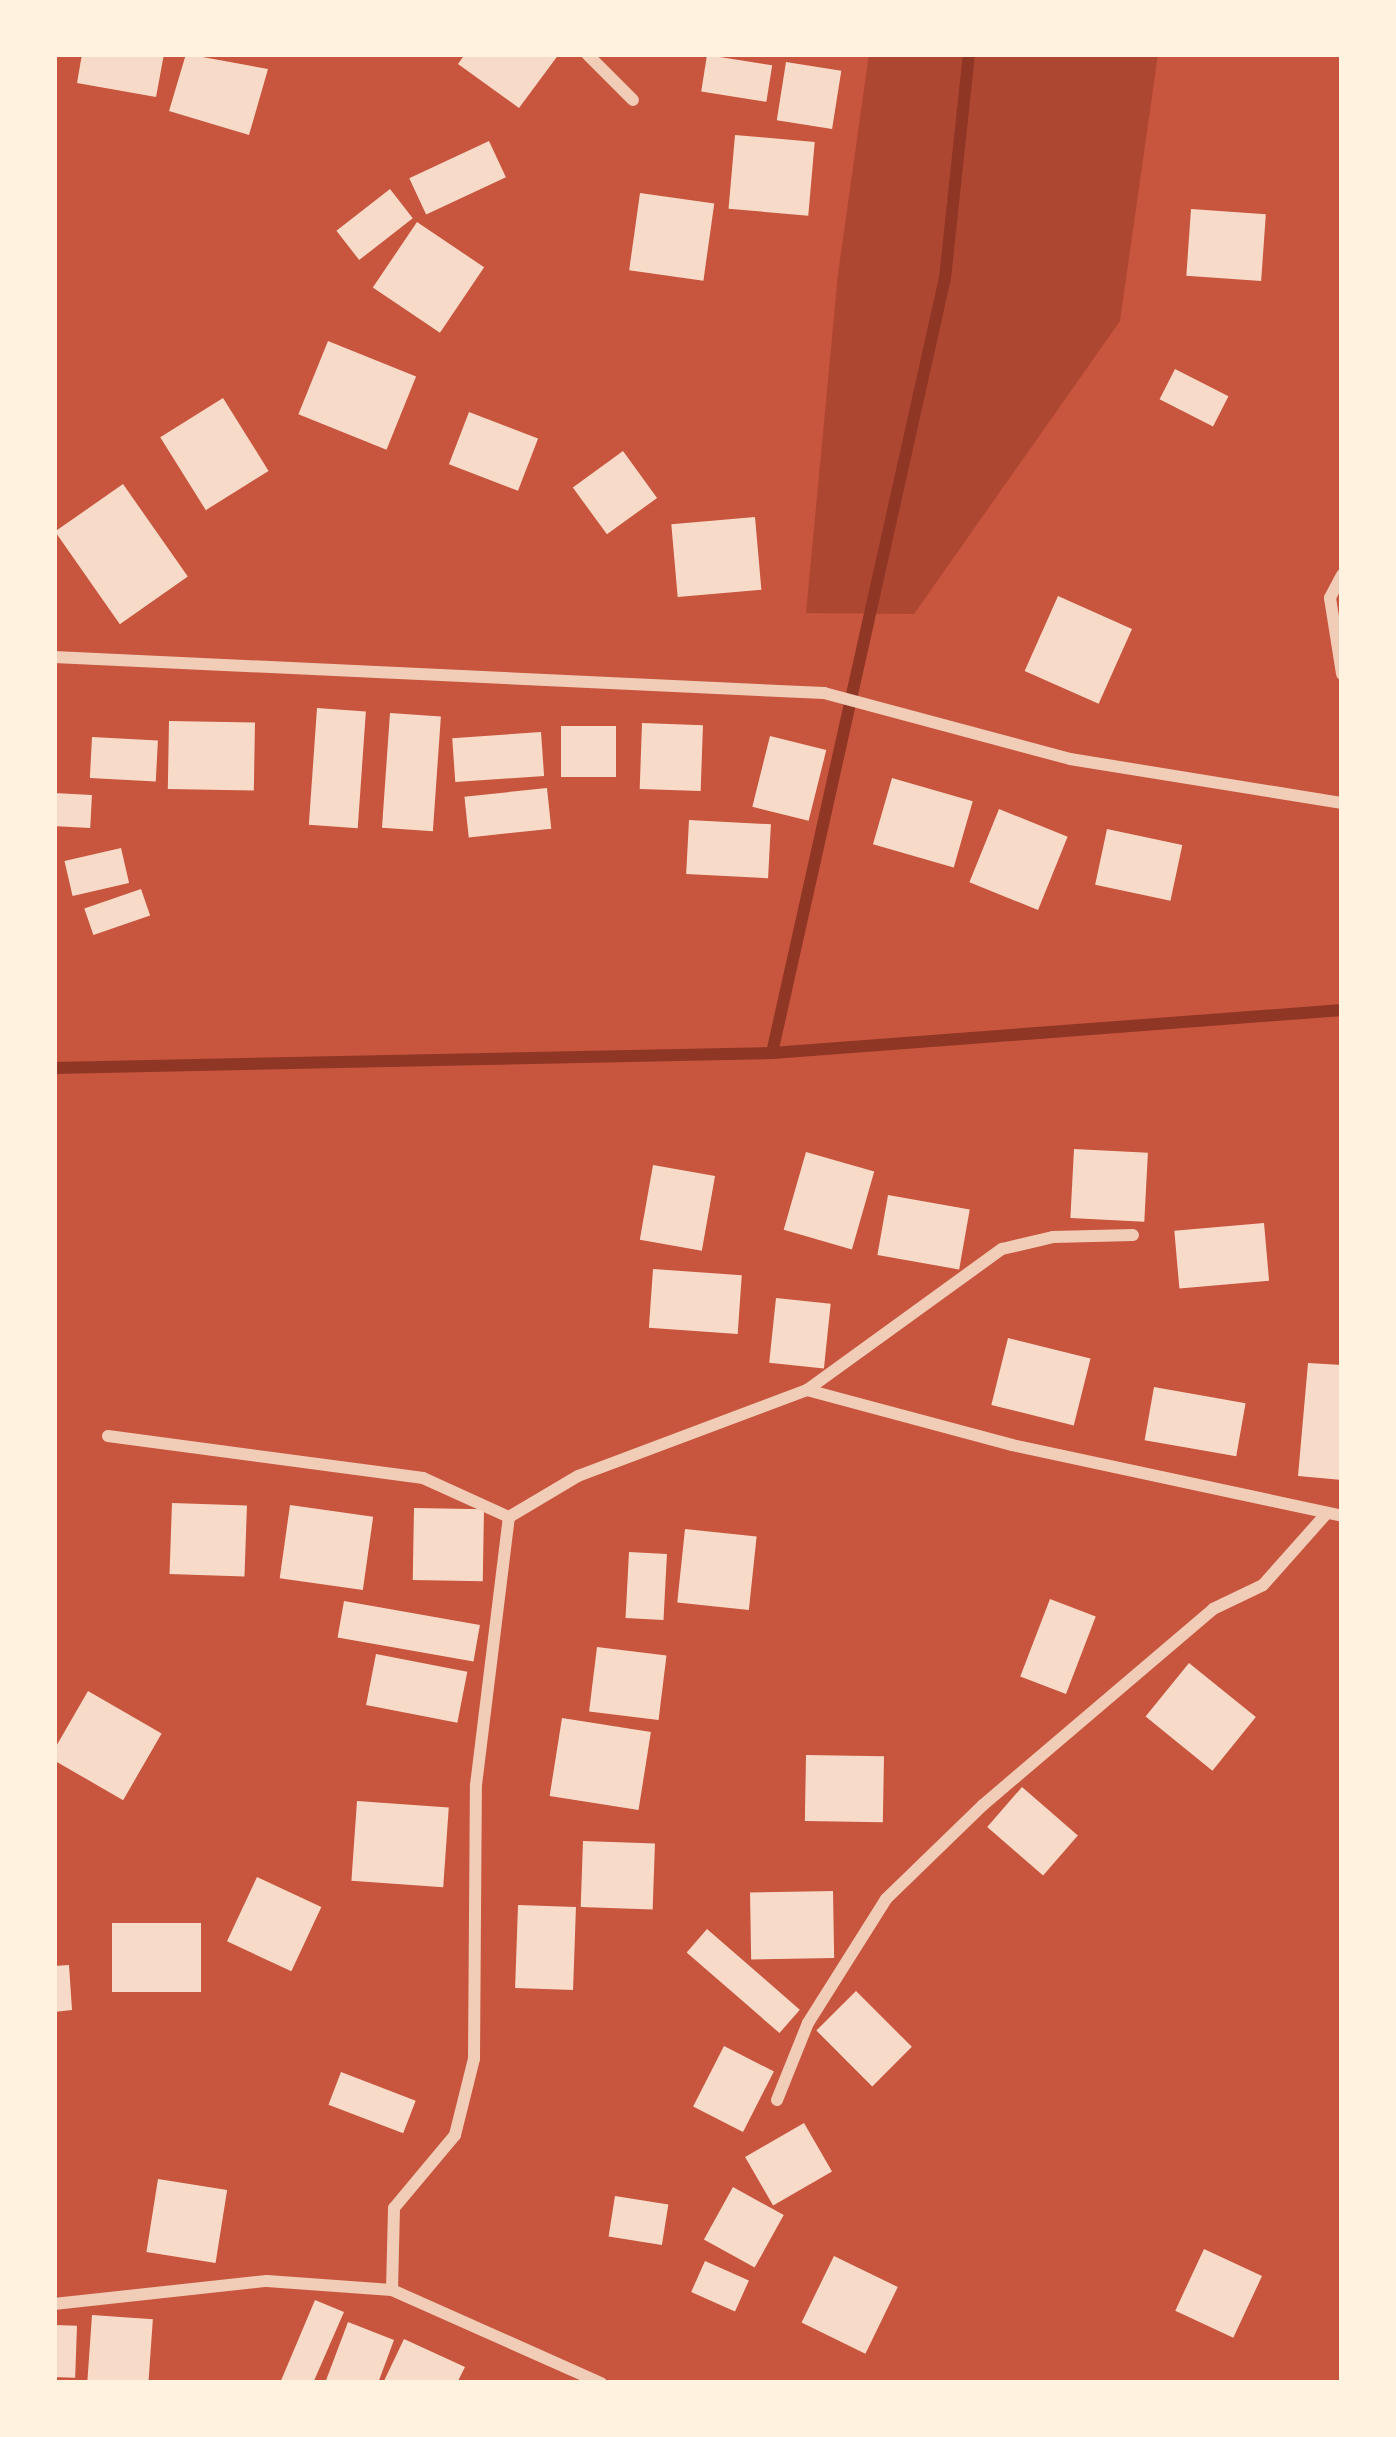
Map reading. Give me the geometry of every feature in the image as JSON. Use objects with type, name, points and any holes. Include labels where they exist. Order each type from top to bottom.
[{"type":"street","points":[[586,54],[633,100]]},
{"type":"street","points":[[1342,575],[1330,598],[1342,674]]},
{"type":"street","points":[[54,657],[824,694],[1070,759],[1342,803]]},
{"type":"street","points":[[509,1517],[578,1476],[807,1390],[1002,1249],[1052,1237],[1133,1235]]},
{"type":"street","points":[[807,1390],[1335,1515]]},
{"type":"street","points":[[108,1436],[423,1478],[509,1517]]},
{"type":"street","points":[[777,2100],[808,2023],[886,1899],[983,1805],[1213,1610],[1263,1585],[1335,1515]]},
{"type":"street","points":[[392,2290],[394,2208],[455,2135],[474,2059],[476,1785],[509,1517]]},
{"type":"street","points":[[54,2304],[267,2281],[392,2290],[601,2383]]},
{"type":"shaded area","points":[[869,54],[1158,54],[1120,321],[914,614],[806,613],[838,274]]},
{"type":"building","points":[[82,54],[164,54],[156,97],[77,83]]},
{"type":"building","points":[[186,54],[268,69],[249,135],[169,111]]},
{"type":"building","points":[[465,54],[559,54],[519,108],[458,64]]},
{"type":"building","points":[[707,55],[772,65],[766,102],[701,92]]},
{"type":"building","points":[[786,62],[841,71],[832,129],[777,120]]},
{"type":"building","points":[[735,135],[815,142],[808,216],[729,209]]},
{"type":"building","points":[[489,141],[506,177],[426,214],[409,178]]},
{"type":"building","points":[[390,189],[413,218],[359,260],[336,231]]},
{"type":"building","points":[[640,193],[714,203],[703,281],[629,270]]},
{"type":"building","points":[[1191,209],[1266,214],[1261,281],[1186,276]]},
{"type":"building","points":[[417,222],[484,267],[440,333],[373,287]]},
{"type":"building","points":[[328,341],[416,377],[386,450],[298,414]]},
{"type":"building","points":[[1175,369],[1228,396],[1213,427],[1160,399]]},
{"type":"building","points":[[223,398],[269,471],[206,510],[160,437]]},
{"type":"building","points":[[469,412],[538,439],[518,491],[449,464]]},
{"type":"building","points":[[623,451],[657,498],[607,534],[573,487]]},
{"type":"building","points":[[123,484],[188,577],[120,624],[55,532]]},
{"type":"building","points":[[755,517],[761,590],[678,597],[671,524]]},
{"type":"building","points":[[1058,596],[1132,629],[1099,704],[1025,671]]},
{"type":"building","points":[[317,708],[366,711],[358,828],[309,825]]},
{"type":"building","points":[[390,713],[441,717],[433,831],[382,828]]},
{"type":"building","points":[[169,721],[255,723],[254,790],[168,789]]},
{"type":"building","points":[[642,723],[703,725],[701,791],[640,789]]},
{"type":"building","points":[[561,726],[616,726],[616,777],[561,777]]},
{"type":"building","points":[[541,732],[544,776],[455,782],[452,738]]},
{"type":"building","points":[[770,736],[826,750],[809,821],[752,807]]},
{"type":"building","points":[[92,737],[158,740],[156,781],[90,778]]},
{"type":"building","points":[[892,778],[973,801],[954,867],[873,844]]},
{"type":"building","points":[[547,788],[551,829],[469,837],[464,797]]},
{"type":"building","points":[[54,793],[92,795],[90,828],[54,826]]},
{"type":"building","points":[[999,809],[1068,837],[1038,910],[969,882]]},
{"type":"building","points":[[689,820],[771,824],[768,878],[686,874]]},
{"type":"building","points":[[1107,829],[1182,845],[1170,901],[1095,885]]},
{"type":"building","points":[[121,848],[129,883],[73,896],[64,861]]},
{"type":"building","points":[[141,889],[150,915],[93,935],[84,909]]},
{"type":"building","points":[[1074,1149],[1148,1153],[1144,1222],[1070,1218]]},
{"type":"building","points":[[806,1152],[874,1172],[852,1249],[784,1230]]},
{"type":"building","points":[[653,1165],[715,1176],[702,1251],[640,1240]]},
{"type":"building","points":[[888,1195],[970,1209],[959,1269],[877,1255]]},
{"type":"building","points":[[1264,1223],[1269,1281],[1179,1289],[1174,1231]]},
{"type":"building","points":[[653,1269],[742,1275],[738,1334],[649,1328]]},
{"type":"building","points":[[776,1298],[831,1304],[824,1368],[769,1363]]},
{"type":"building","points":[[1008,1338],[1090,1359],[1074,1426],[991,1405]]},
{"type":"building","points":[[1308,1363],[1342,1365],[1342,1480],[1298,1476]]},
{"type":"building","points":[[1154,1387],[1246,1403],[1236,1456],[1145,1440]]},
{"type":"building","points":[[172,1503],[247,1506],[244,1577],[170,1574]]},
{"type":"building","points":[[290,1505],[373,1517],[363,1590],[280,1578]]},
{"type":"building","points":[[414,1508],[484,1509],[483,1581],[413,1580]]},
{"type":"building","points":[[685,1529],[757,1537],[749,1610],[677,1603]]},
{"type":"building","points":[[629,1552],[667,1554],[663,1620],[626,1618]]},
{"type":"building","points":[[1050,1599],[1096,1617],[1066,1694],[1020,1676]]},
{"type":"building","points":[[344,1601],[480,1625],[473,1661],[338,1637]]},
{"type":"building","points":[[597,1647],[666,1656],[659,1720],[589,1712]]},
{"type":"building","points":[[376,1654],[467,1672],[457,1723],[366,1705]]},
{"type":"building","points":[[1189,1663],[1256,1717],[1212,1771],[1146,1717]]},
{"type":"building","points":[[88,1691],[162,1734],[123,1800],[54,1760],[54,1750]]},
{"type":"building","points":[[562,1718],[651,1732],[639,1810],[550,1796]]},
{"type":"building","points":[[806,1755],[884,1756],[883,1822],[805,1821]]},
{"type":"building","points":[[1022,1787],[1078,1836],[1043,1876],[987,1827]]},
{"type":"building","points":[[357,1801],[449,1807],[443,1887],[351,1881]]},
{"type":"building","points":[[583,1841],[655,1844],[653,1909],[581,1907]]},
{"type":"building","points":[[257,1877],[321,1907],[291,1971],[227,1941]]},
{"type":"building","points":[[833,1891],[834,1958],[751,1959],[750,1892]]},
{"type":"building","points":[[518,1905],[576,1907],[573,1990],[515,1988]]},
{"type":"building","points":[[112,1923],[201,1923],[201,1992],[112,1992]]},
{"type":"building","points":[[707,1929],[800,2010],[779,2033],[687,1952]]},
{"type":"building","points":[[69,1965],[72,2010],[54,2012],[54,1966]]},
{"type":"building","points":[[856,1991],[912,2047],[872,2086],[816,2031]]},
{"type":"building","points":[[724,2046],[774,2071],[743,2132],[693,2107]]},
{"type":"building","points":[[341,2072],[416,2101],[403,2133],[328,2105]]},
{"type":"building","points":[[804,2123],[832,2171],[773,2205],[745,2157]]},
{"type":"building","points":[[158,2179],[227,2190],[216,2263],[146,2252]]},
{"type":"building","points":[[733,2187],[784,2215],[755,2268],[704,2239]]},
{"type":"building","points":[[615,2196],[668,2204],[662,2245],[609,2236]]},
{"type":"building","points":[[1204,2249],[1262,2276],[1233,2338],[1175,2311]]},
{"type":"building","points":[[834,2256],[898,2287],[865,2354],[802,2323]]},
{"type":"building","points":[[705,2261],[749,2281],[735,2312],[691,2292]]},
{"type":"building","points":[[315,2300],[344,2312],[313,2383],[280,2383]]},
{"type":"building","points":[[92,2315],[153,2319],[148,2383],[87,2383]]},
{"type":"building","points":[[348,2322],[394,2340],[378,2383],[325,2383]]},
{"type":"building","points":[[54,2325],[77,2326],[75,2378],[54,2377]]},
{"type":"building","points":[[404,2339],[465,2367],[457,2383],[383,2383]]},
{"type":"waterway","points":[[772,1053],[945,278],[969,54]]},
{"type":"waterway","points":[[54,1068],[772,1053],[1342,1010]]}]
